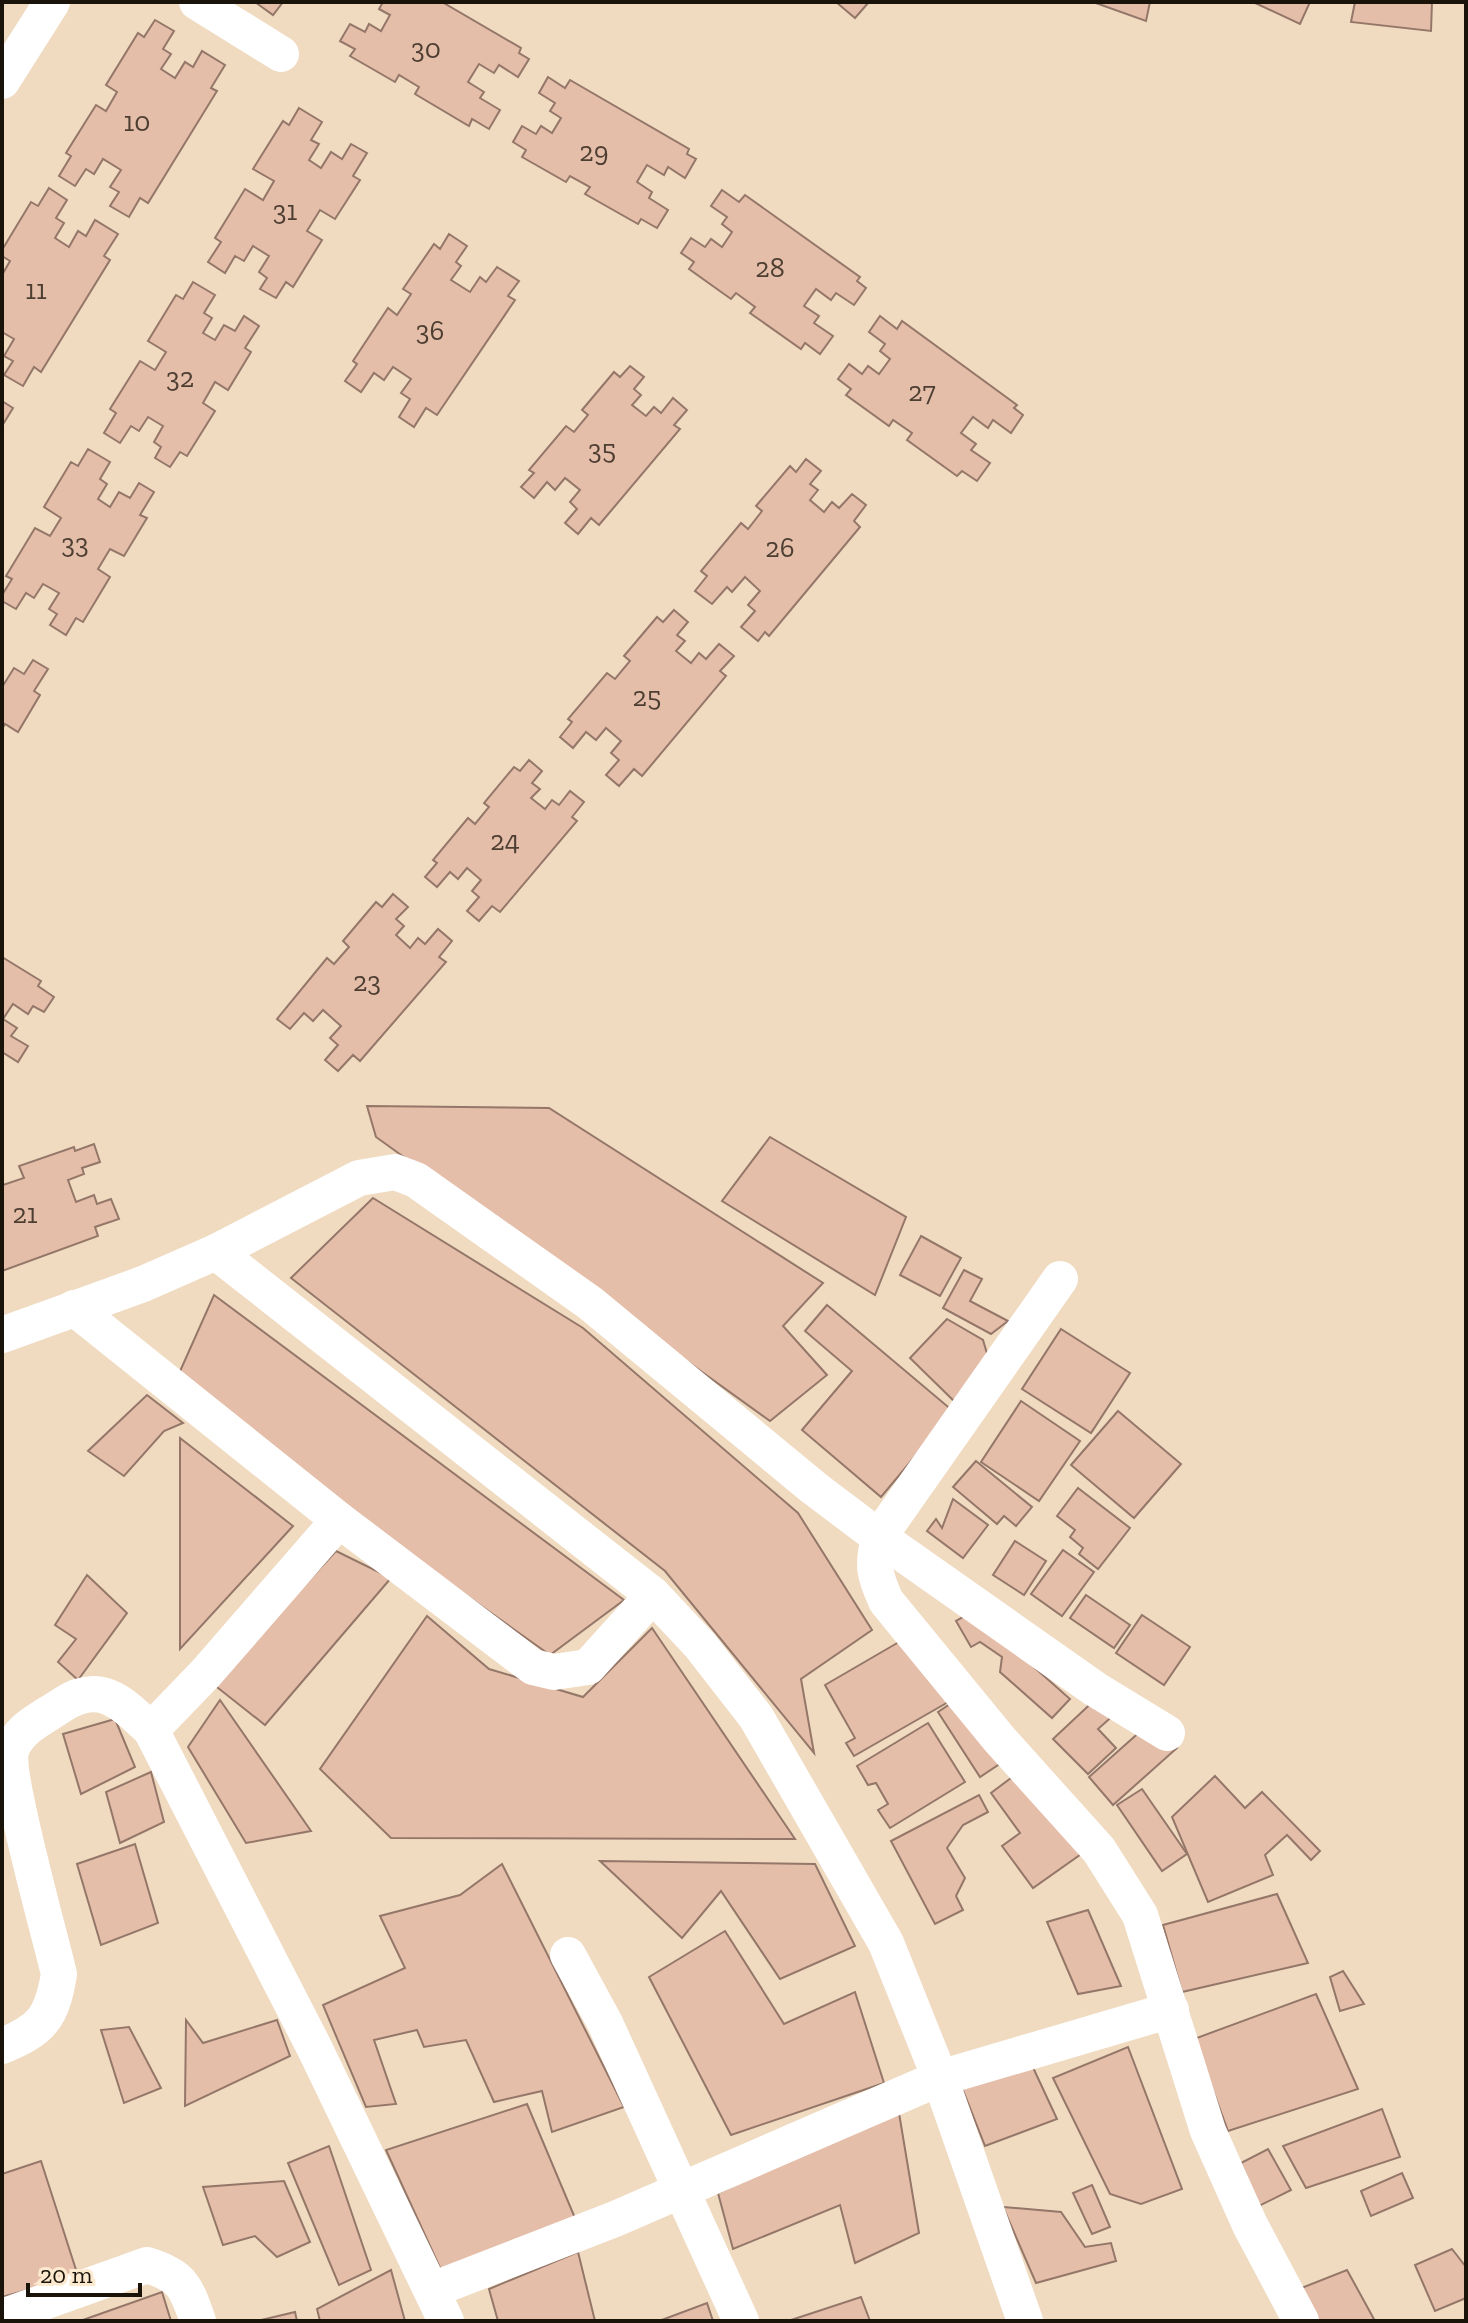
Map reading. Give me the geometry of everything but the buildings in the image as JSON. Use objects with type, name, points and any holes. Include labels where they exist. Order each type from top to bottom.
[{"type":"street","points":[[2,81],[52,2]]},
{"type":"street","points":[[197,2],[281,54]]},
{"type":"street","points":[[2,1335],[143,1284],[216,1252],[359,1178],[395,1172],[416,1180],[590,1303],[814,1488],[879,1537],[1095,1689],[1167,1733]]},
{"type":"street","points":[[216,1252],[653,1595],[700,1645],[756,1717],[886,1943],[940,2078],[1025,2321]]},
{"type":"street","points":[[1060,1279],[879,1537],[873,1561],[875,1577],[886,1601],[1000,1740],[1099,1850],[1140,1915],[1208,2131],[1250,2225],[1301,2321]]},
{"type":"street","points":[[74,1308],[339,1520],[533,1667],[554,1672],[588,1667],[653,1595]]},
{"type":"street","points":[[151,1730],[206,1673],[339,1520]]},
{"type":"street","points":[[2,2046],[31,2035],[55,1999],[59,1974],[14,1789],[10,1752],[20,1733],[69,1700],[102,1694],[120,1702],[151,1730],[314,2047],[439,2306],[615,2219],[940,2078],[1171,2010]]},
{"type":"street","points":[[568,1955],[605,2023],[741,2321]]},
{"type":"street","points":[[2,2317],[147,2265],[177,2278],[188,2291],[198,2321]]}]
